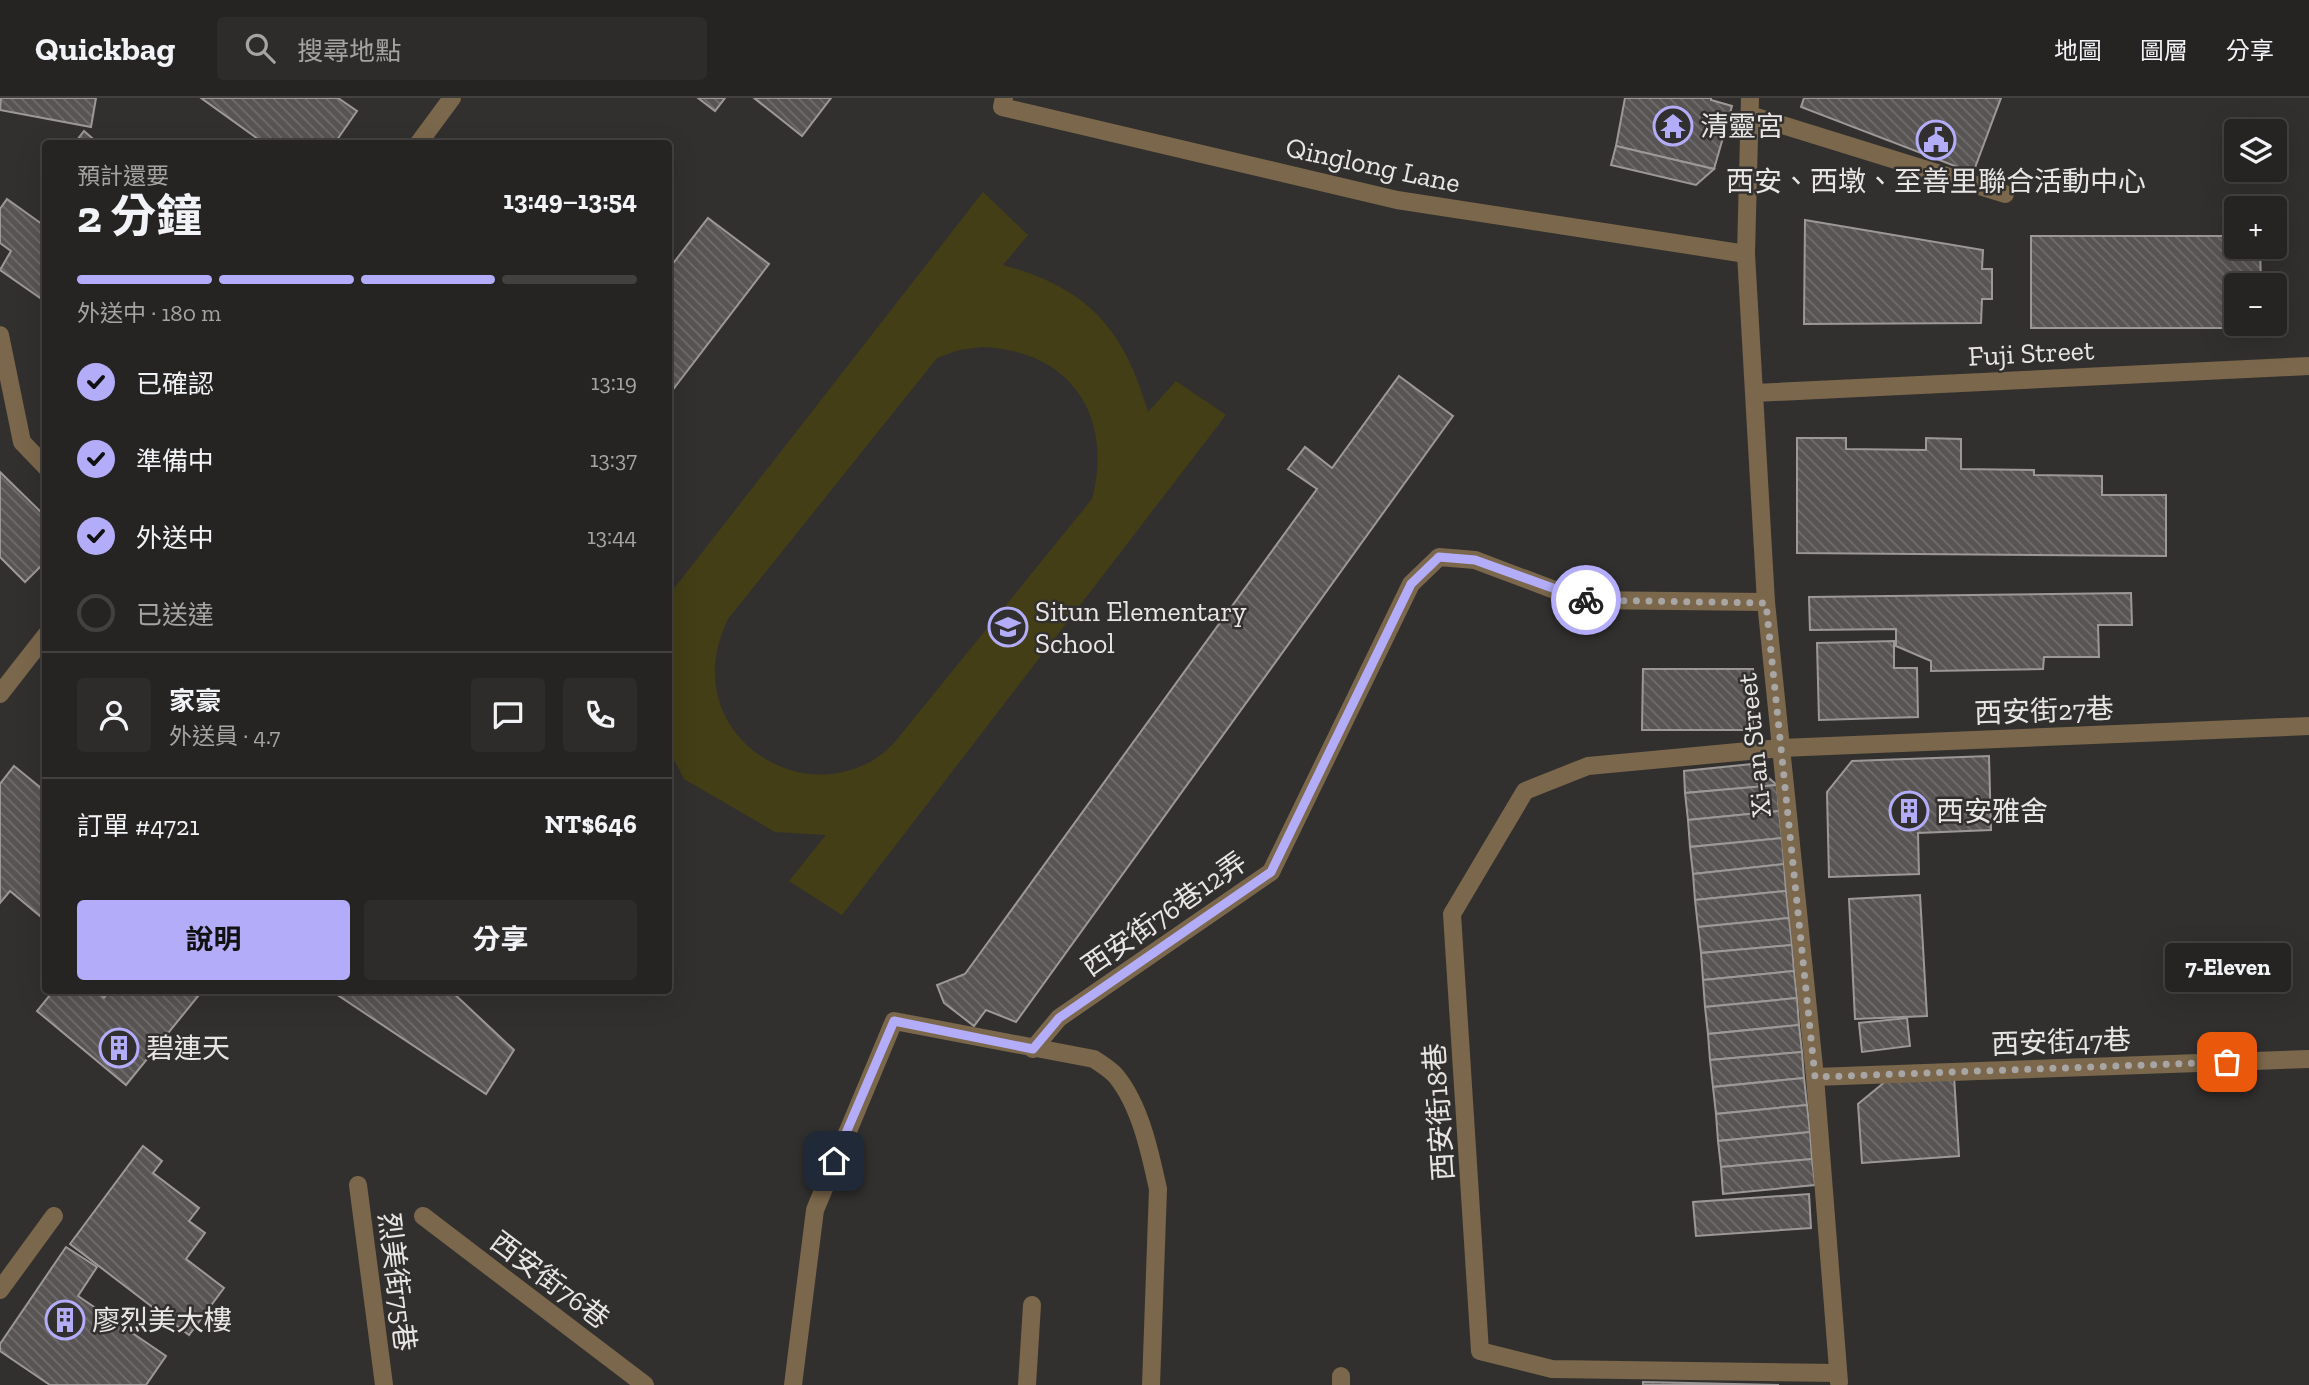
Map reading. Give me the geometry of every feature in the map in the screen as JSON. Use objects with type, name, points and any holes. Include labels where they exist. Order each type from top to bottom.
[{"type":"street","points":[[421,140],[452,98]]},
{"type":"street","name":"Qinglong Lane","points":[[1004,98],[1002,107],[1397,200],[1746,254]]},
{"type":"street","points":[[1750,106],[2005,194]]},
{"type":"street","name":"Xi-an Street","points":[[1750,106],[1746,254],[1766,603],[1815,1077],[1839,1379]]},
{"type":"street","points":[[0,335],[22,442],[42,463]]},
{"type":"street","name":"Fuji Street","points":[[1755,393],[2309,366]]},
{"type":"street","name":"西安街76巷12弄","points":[[1033,1049],[1059,1018],[1271,872],[1411,584],[1439,557],[1475,560],[1581,600],[1766,603]]},
{"type":"street","points":[[0,694],[42,640]]},
{"type":"street","name":"西安街27巷","points":[[1782,748],[2309,726]]},
{"type":"street","name":"西安街18巷","points":[[1782,748],[1588,766],[1525,791],[1452,914],[1480,1351],[1552,1369],[1839,1379]]},
{"type":"street","points":[[793,1385],[815,1210],[894,1021],[1094,1059],[1114,1074],[1132,1100],[1152,1159],[1158,1189],[1151,1385]]},
{"type":"street","name":"西安街47巷","points":[[1815,1077],[2309,1059]]},
{"type":"street","name":"烈美街75巷","points":[[358,1185],[384,1385]]},
{"type":"street","points":[[0,1290],[54,1216]]},
{"type":"street","name":"西安街76巷","points":[[423,1216],[645,1385]]},
{"type":"street","points":[[1027,1385],[1032,1305]]},
{"type":"shaded area","points":[[983,192],[1028,235],[1003,265],[1058,286],[1098,316],[1127,357],[1148,412],[1176,381],[1226,415],[842,915],[789,881],[826,835],[775,832],[684,779],[672,756],[672,591]],"holes":[[[982,347],[1013,351],[1039,360],[1061,374],[1078,393],[1090,415],[1096,440],[1097,468],[1092,499],[894,743],[882,754],[864,765],[833,774],[807,774],[782,767],[759,755],[740,738],[726,717],[717,692],[715,665],[719,642],[728,619],[937,358],[959,350]]]},
{"type":"building","points":[[1,98],[96,98],[91,127],[0,110]]},
{"type":"building","points":[[201,98],[338,98],[357,111],[337,140],[259,140]]},
{"type":"building","points":[[698,98],[725,98],[715,111]]},
{"type":"building","points":[[754,98],[831,98],[802,136]]},
{"type":"building","name":"清靈宮","points":[[1625,98],[1711,98],[1732,106],[1714,169],[1616,146]]},
{"type":"building","name":"西安、西墩、至善里聯合活動中心","points":[[1804,98],[2001,98],[1973,173],[1801,107]]},
{"type":"building","points":[[84,131],[94,140],[77,140]]},
{"type":"building","points":[[1616,146],[1714,169],[1696,185],[1611,165]]},
{"type":"building","points":[[7,199],[42,224],[42,299],[0,270],[11,251],[0,243],[0,209]]},
{"type":"building","points":[[708,218],[769,264],[672,391],[672,265]]},
{"type":"building","points":[[1805,220],[1983,250],[1982,269],[1992,269],[1992,299],[1982,299],[1981,323],[1804,324]]},
{"type":"building","points":[[2031,236],[2224,236],[2224,259],[2260,259],[2261,273],[2224,273],[2224,328],[2031,328]]},
{"type":"building","points":[[1399,376],[1453,416],[1016,1022],[986,1010],[974,1026],[944,1003],[937,985],[965,974],[1317,489],[1288,469],[1305,447],[1332,468]]},
{"type":"building","points":[[1797,438],[1846,438],[1846,449],[1926,450],[1926,438],[1961,439],[1961,469],[2034,470],[2034,475],[2102,476],[2102,495],[2166,495],[2166,556],[1797,553]]},
{"type":"building","points":[[0,472],[42,513],[42,565],[25,582],[0,557]]},
{"type":"building","points":[[2131,593],[2132,625],[2098,625],[2099,657],[2044,657],[2043,669],[1931,671],[1931,661],[1896,646],[1896,629],[1810,630],[1809,597]]},
{"type":"building","points":[[1894,641],[1894,668],[1917,668],[1918,717],[1819,720],[1817,643]]},
{"type":"building","points":[[1643,669],[1753,669],[1753,730],[1642,730]]},
{"type":"building","name":"西安雅舍","points":[[1989,756],[1991,830],[1918,833],[1919,874],[1829,877],[1827,792],[1852,761]]},
{"type":"building","points":[[1752,764],[1777,785],[1685,793],[1684,771]]},
{"type":"building","points":[[14,766],[42,789],[42,918],[10,891],[0,903],[0,784]]},
{"type":"building","points":[[1777,785],[1779,811],[1688,820],[1685,793]]},
{"type":"building","points":[[1779,811],[1782,838],[1690,847],[1688,820]]},
{"type":"building","points":[[1782,838],[1784,864],[1693,874],[1690,847]]},
{"type":"building","points":[[1784,864],[1786,891],[1695,900],[1693,874]]},
{"type":"building","points":[[1786,891],[1789,918],[1698,927],[1695,900]]},
{"type":"building","points":[[1920,895],[1927,1016],[1855,1019],[1849,899]]},
{"type":"building","points":[[1789,918],[1792,945],[1701,953],[1698,927]]},
{"type":"building","points":[[1792,945],[1794,971],[1703,980],[1701,953]]},
{"type":"building","points":[[1794,971],[1797,998],[1705,1007],[1703,980]]},
{"type":"building","name":"碧連天","points":[[51,994],[100,994],[104,998],[107,994],[200,994],[126,1085],[37,1011]]},
{"type":"building","points":[[336,994],[454,994],[514,1050],[486,1094]]},
{"type":"building","points":[[1797,998],[1799,1025],[1708,1034],[1705,1007]]},
{"type":"building","points":[[1907,1018],[1910,1046],[1862,1052],[1859,1023]]},
{"type":"building","points":[[1799,1025],[1802,1052],[1710,1060],[1708,1034]]},
{"type":"building","points":[[1802,1052],[1804,1078],[1713,1087],[1710,1060]]},
{"type":"building","points":[[1954,1076],[1959,1156],[1862,1163],[1858,1104],[1886,1081]]},
{"type":"building","points":[[1804,1078],[1807,1105],[1716,1114],[1713,1087]]},
{"type":"building","points":[[1807,1105],[1810,1132],[1718,1141],[1716,1114]]},
{"type":"building","points":[[1810,1132],[1812,1159],[1721,1167],[1718,1141]]},
{"type":"building","points":[[143,1146],[162,1161],[153,1173],[199,1208],[189,1221],[205,1233],[186,1259],[224,1288],[189,1335],[70,1244]]},
{"type":"building","points":[[1812,1159],[1815,1185],[1723,1194],[1721,1167]]},
{"type":"building","points":[[1809,1194],[1811,1228],[1696,1236],[1693,1202]]},
{"type":"building","name":"廖烈美大樓","points":[[66,1247],[97,1267],[78,1296],[166,1356],[146,1385],[50,1385],[0,1351],[0,1344]]},
{"type":"building","points":[[1643,1382],[1779,1385],[1643,1385]]},
{"type":"way so far","points":[[1586,600],[1766,603],[1815,1077],[2227,1062]]},
{"type":"place","name":"清靈宮","points":[[1673,126]]},
{"type":"place","name":"西安、西墩、至善里聯合活動中心","points":[[1936,140]]},
{"type":"place","name":"Situn Elementary School","points":[[1008,627]]},
{"type":"place","name":"西安雅舍","points":[[1909,811]]},
{"type":"place","name":"碧連天","points":[[119,1048]]},
{"type":"place","name":"7-Eleven","points":[[2227,1062]]},
{"type":"place","name":"廖烈美大樓","points":[[65,1320]]},
{"type":"route","points":[[834,1161],[894,1021],[1033,1049],[1059,1018],[1271,872],[1411,584],[1439,557],[1475,560],[1586,600]]}]
